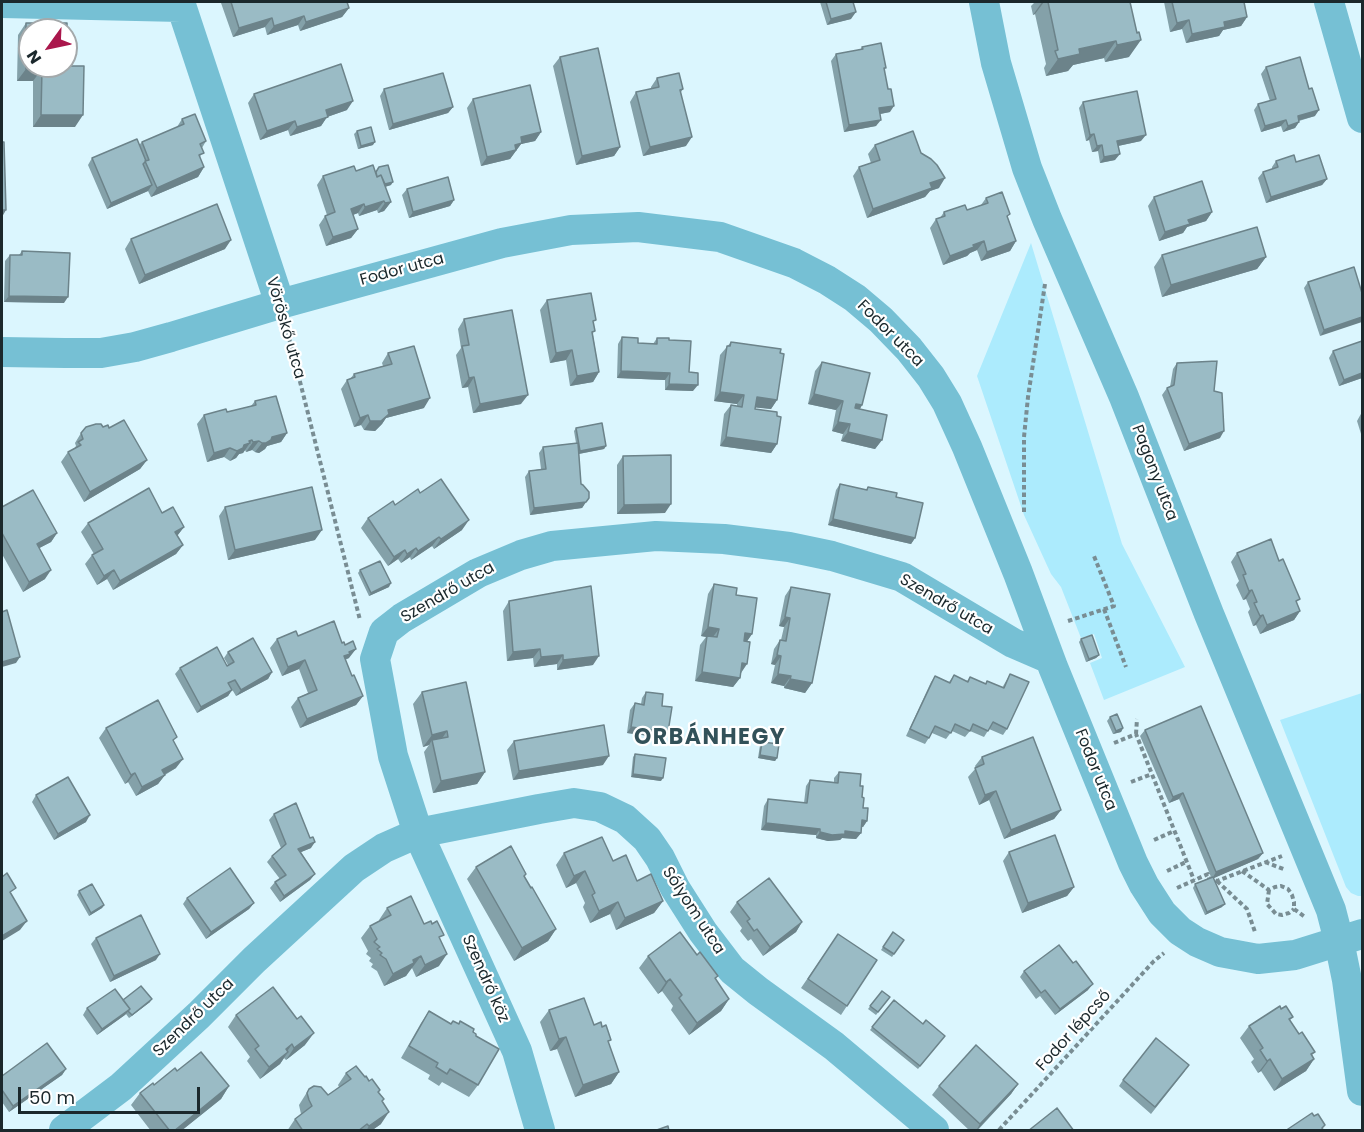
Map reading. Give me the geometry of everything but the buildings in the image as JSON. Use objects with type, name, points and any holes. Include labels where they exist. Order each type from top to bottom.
[{"type":"street","name":"Pagony utca","points":[[984,2],[996,63],[1027,168],[1047,219],[1124,398],[1209,614],[1331,910],[1351,937],[1347,980],[1362,1091]]},
{"type":"street","points":[[1329,2],[1362,118]]},
{"type":"street","points":[[2,3],[180,4]]},
{"type":"street","name":"Vöröskő utca","points":[[180,4],[280,304]]},
{"type":"street","name":"Fodor utca","points":[[2,352],[101,352],[135,347],[280,304],[502,243],[571,230],[638,227],[720,237],[794,263],[827,280],[873,313],[909,349],[931,376],[947,403],[1018,573],[1050,659],[1133,863],[1162,913],[1180,931],[1197,942],[1220,952],[1258,959],[1295,955],[1351,937]]},
{"type":"street","name":"Szendrő utca","points":[[375,659],[384,632],[402,618],[478,573],[521,555],[552,546],[656,536],[724,539],[789,547],[832,556],[902,578],[1013,643],[1050,659]]},
{"type":"street","points":[[375,659],[393,756],[418,833]]},
{"type":"street","name":"Sólyom utca","points":[[418,833],[574,804],[600,807],[625,819],[647,839],[703,932],[732,970],[758,992],[834,1046],[934,1131]]},
{"type":"street","name":"Szendrő utca","points":[[64,1131],[121,1087],[354,868],[384,848],[418,833]]},
{"type":"street","name":"Szendrő köz","points":[[418,833],[517,1051],[540,1131]]},
{"type":"path","points":[[1024,515],[1024,437],[1045,280]]},
{"type":"path","name":"Vöröskő utca","points":[[280,304],[362,629],[375,659]]},
{"type":"path","points":[[1068,621],[1114,606],[1094,556]]},
{"type":"path","points":[[1104,609],[1126,667]]},
{"type":"path","points":[[1137,719],[1136,734],[1154,773],[1194,880]]},
{"type":"path","points":[[1114,743],[1136,734]]},
{"type":"path","points":[[1131,782],[1154,773]]},
{"type":"path","points":[[1154,840],[1174,831]]},
{"type":"path","points":[[1217,881],[1305,847]]},
{"type":"path","points":[[1167,871],[1186,862]]},
{"type":"path","points":[[1242,871],[1269,890]]},
{"type":"path","points":[[1178,896],[1175,890],[1208,874],[1209,878],[1217,881],[1247,909],[1258,939]]},
{"type":"path","points":[[1269,890],[1281,886],[1288,889],[1292,895],[1294,909]]},
{"type":"path","points":[[1269,890],[1267,904],[1276,914],[1282,915],[1294,909]]},
{"type":"path","points":[[1294,909],[1319,929],[1351,937]]},
{"type":"path","name":"Fodor lépcső","points":[[999,1131],[1146,969],[1168,949]]},
{"type":"shaded area","points":[[1031,243],[1122,544],[1185,667],[1104,700],[1090,663],[1102,658],[1094,634],[1081,638],[1061,587],[1051,574],[1024,515],[977,376]]},
{"type":"shaded area","points":[[1362,693],[1362,896],[1358,896],[1346,887],[1280,720]]},
{"type":"district","name":"ORBÁNHEGY","points":[[710,738]]}]
